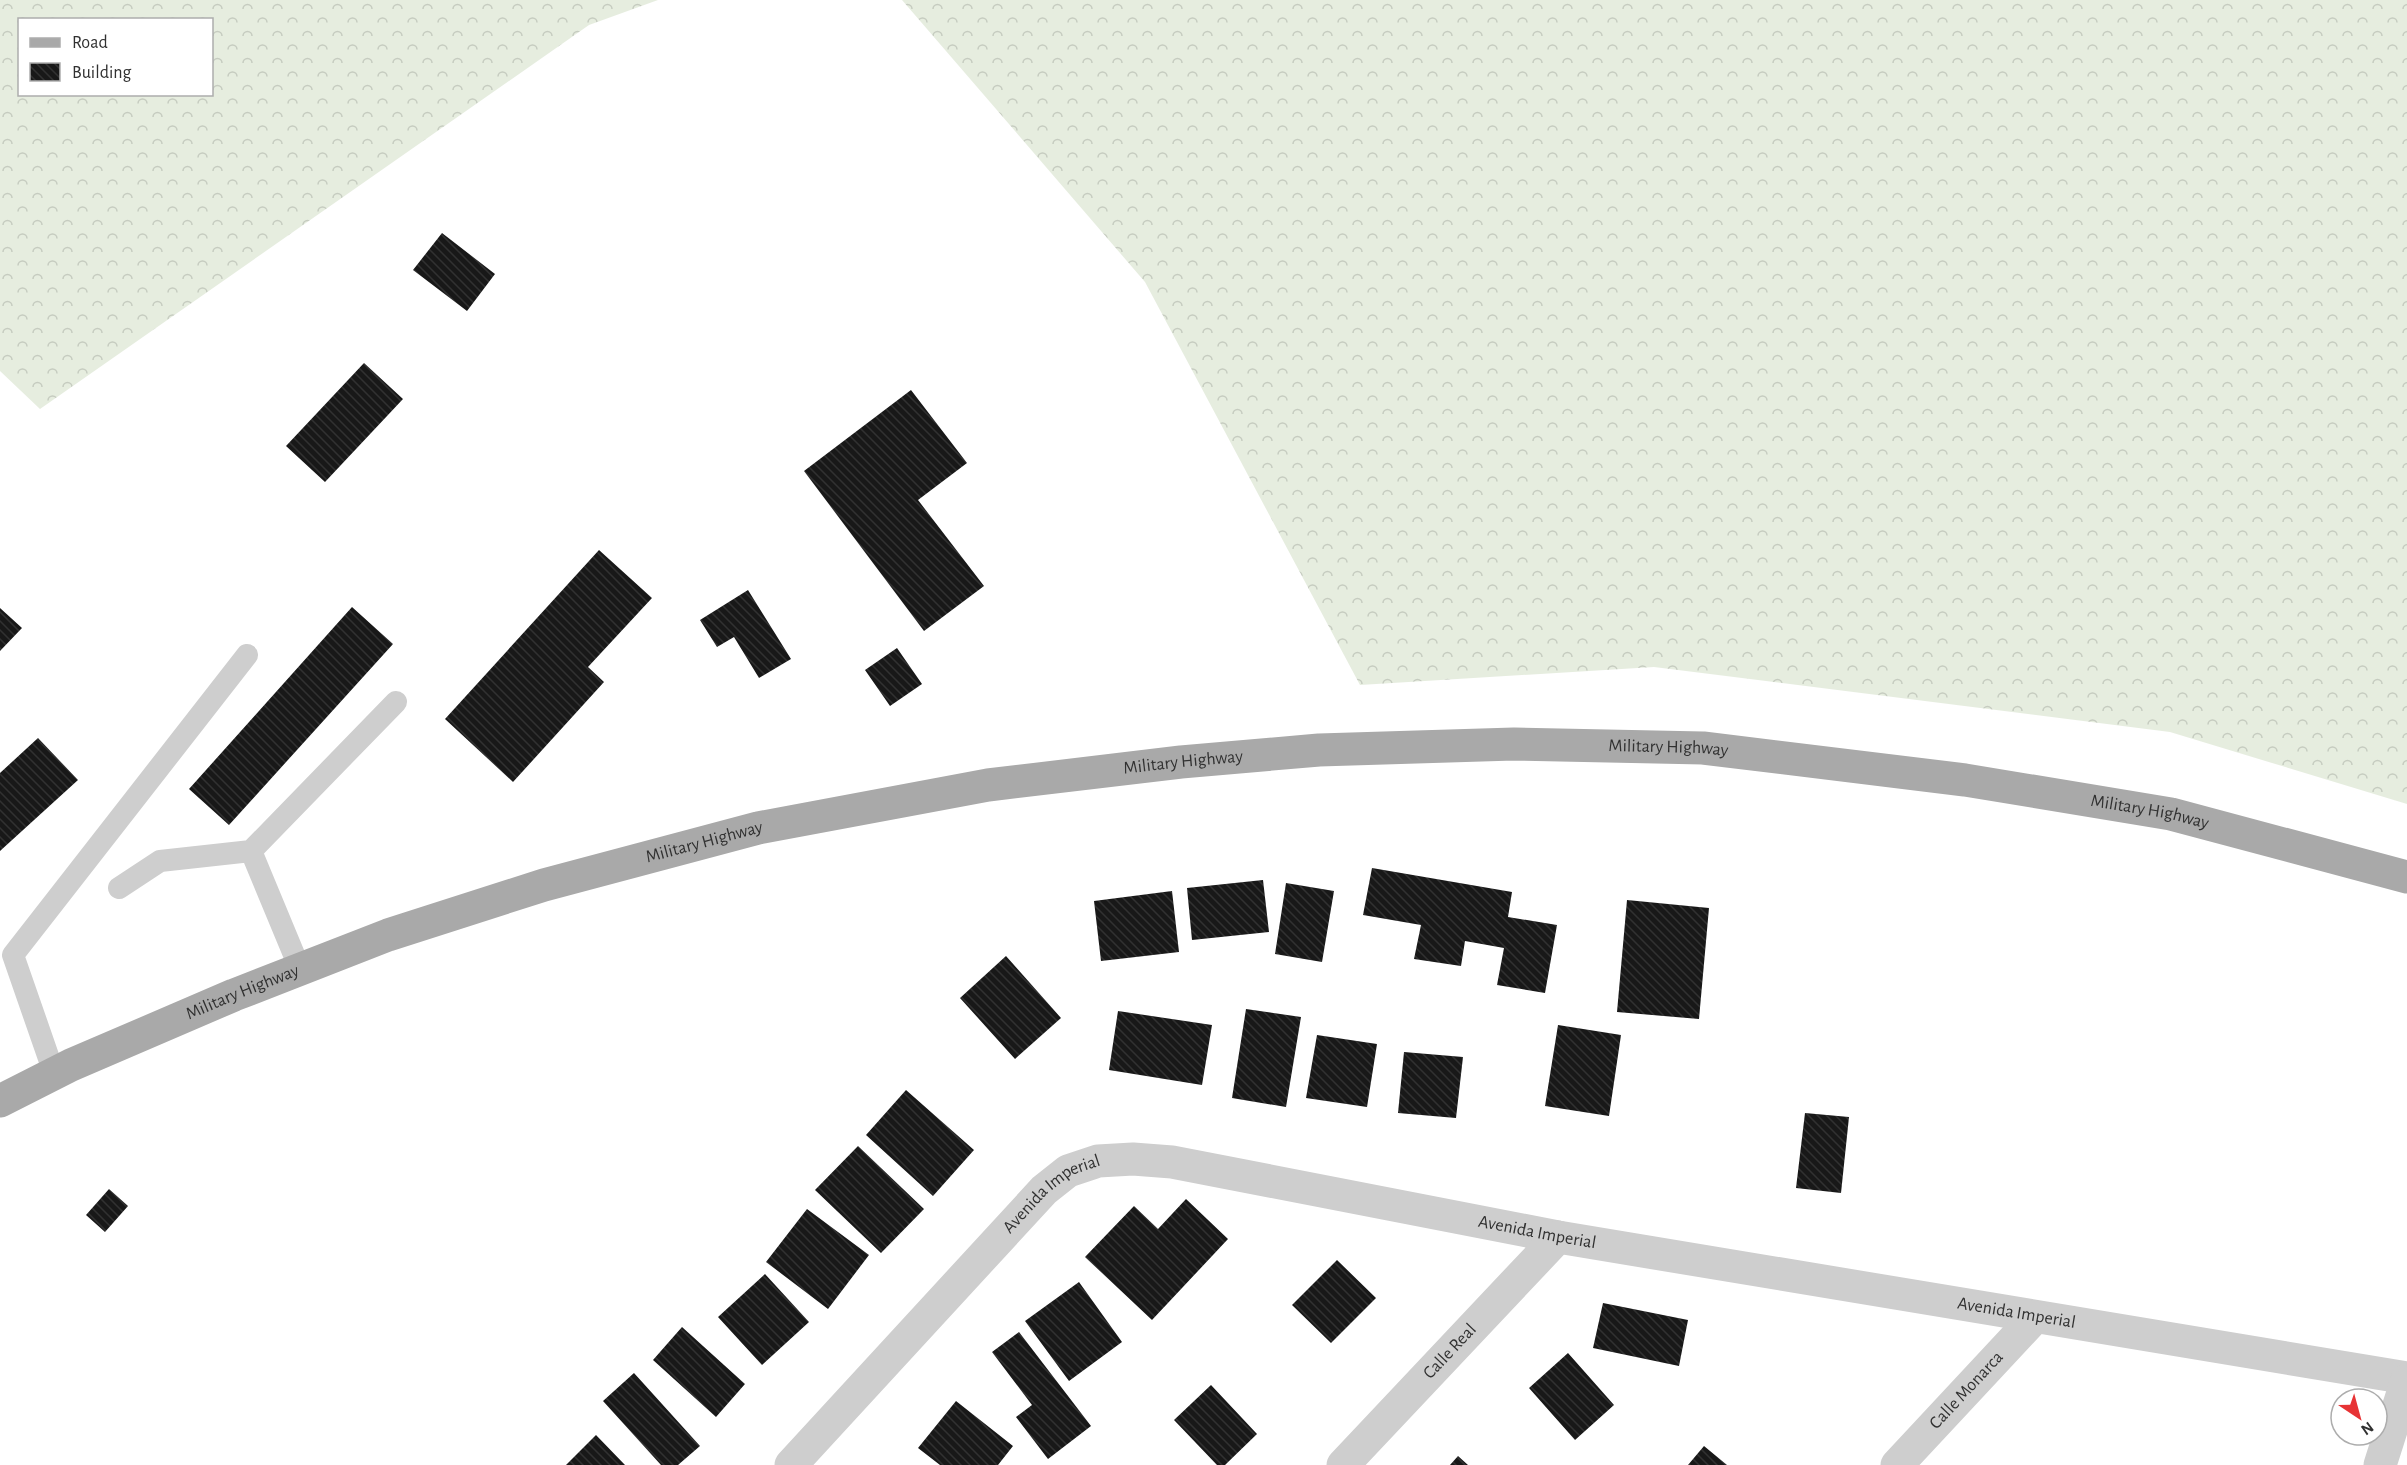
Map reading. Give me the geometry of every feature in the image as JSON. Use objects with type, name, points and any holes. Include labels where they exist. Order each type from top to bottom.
[{"type":"main road","name":"Military Highway","points":[[0,1101],[54,1073],[234,995],[388,935],[544,885],[758,828],[988,785],[1181,762],[1319,750],[1514,744],[1703,748],[1965,780],[2171,814],[2407,877]]},
{"type":"street","name":"Avenida Imperial","points":[[791,1465],[1044,1190],[1068,1171],[1098,1161],[1133,1159],[1214,1169],[1557,1237],[2407,1379]]},
{"type":"street","name":"Calle Real","points":[[1343,1465],[1557,1237]]},
{"type":"street","name":"Calle Monarca","points":[[1897,1465],[2035,1317]]},
{"type":"street","points":[[2380,1465],[2407,1379]]},
{"type":"lane","points":[[54,1073],[13,955],[248,655]]},
{"type":"lane","points":[[118,888],[160,861],[250,851],[396,702]]},
{"type":"lane","points":[[250,851],[300,969]]},
{"type":"green space","points":[[0,0],[658,0],[589,25],[40,409],[0,371]]},
{"type":"green space","points":[[902,0],[2407,0],[2407,804],[2170,732],[1654,667],[1360,685],[1145,282]]},
{"type":"building","points":[[442,233],[495,274],[467,311],[413,270]]},
{"type":"building","points":[[364,363],[403,399],[325,482],[286,446]]},
{"type":"building","points":[[911,390],[967,463],[918,500],[984,586],[924,631],[804,471]]},
{"type":"building","points":[[599,550],[652,598],[588,667],[604,682],[513,782],[445,719]]},
{"type":"building","points":[[748,590],[791,659],[759,678],[734,637],[717,647],[700,620]]},
{"type":"building","points":[[352,607],[393,644],[229,825],[189,789]]},
{"type":"building","points":[[0,608],[22,628],[0,651]]},
{"type":"building","points":[[897,648],[922,684],[890,706],[865,670]]},
{"type":"building","points":[[38,738],[78,780],[0,851],[0,773]]},
{"type":"building","points":[[1372,868],[1512,892],[1508,917],[1557,925],[1545,993],[1497,985],[1504,948],[1465,941],[1461,966],[1414,959],[1421,925],[1363,915]]},
{"type":"building","points":[[1263,880],[1269,932],[1192,940],[1187,888]]},
{"type":"building","points":[[1286,883],[1334,891],[1322,962],[1275,954]]},
{"type":"building","points":[[1172,891],[1179,952],[1101,961],[1094,901]]},
{"type":"building","points":[[1627,900],[1709,908],[1699,1019],[1617,1012]]},
{"type":"building","points":[[1006,956],[1061,1018],[1015,1059],[960,998]]},
{"type":"building","points":[[1246,1009],[1301,1017],[1286,1107],[1232,1098]]},
{"type":"building","points":[[1118,1011],[1212,1025],[1202,1085],[1109,1070]]},
{"type":"building","points":[[1558,1025],[1621,1035],[1609,1116],[1545,1106]]},
{"type":"building","points":[[1317,1035],[1377,1044],[1367,1107],[1306,1098]]},
{"type":"building","points":[[1404,1052],[1463,1057],[1456,1118],[1398,1113]]},
{"type":"building","points":[[906,1090],[974,1150],[933,1196],[866,1135]]},
{"type":"building","points":[[1805,1113],[1849,1117],[1841,1193],[1796,1188]]},
{"type":"building","points":[[858,1146],[924,1209],[881,1253],[815,1190]]},
{"type":"building","points":[[109,1189],[128,1206],[105,1232],[86,1215]]},
{"type":"building","points":[[1186,1199],[1228,1239],[1152,1320],[1085,1257],[1134,1206],[1158,1229]]},
{"type":"building","points":[[807,1209],[869,1255],[828,1309],[766,1262]]},
{"type":"building","points":[[1337,1260],[1376,1298],[1331,1343],[1292,1305]]},
{"type":"building","points":[[765,1274],[809,1322],[762,1365],[718,1317]]},
{"type":"building","points":[[1079,1282],[1122,1342],[1069,1381],[1025,1321]]},
{"type":"building","points":[[1603,1303],[1688,1320],[1679,1366],[1593,1348]]},
{"type":"building","points":[[682,1327],[745,1384],[716,1417],[653,1360]]},
{"type":"building","points":[[1019,1332],[1091,1426],[1048,1459],[1016,1417],[1032,1405],[992,1352]]},
{"type":"building","points":[[1568,1353],[1614,1405],[1575,1440],[1529,1388]]},
{"type":"building","points":[[634,1373],[700,1446],[678,1465],[661,1465],[603,1401]]},
{"type":"building","points":[[1211,1385],[1257,1434],[1225,1465],[1217,1465],[1174,1420]]},
{"type":"building","points":[[956,1401],[1013,1446],[998,1465],[940,1465],[918,1448]]},
{"type":"building","points":[[596,1435],[625,1465],[566,1465]]},
{"type":"building","points":[[1704,1446],[1727,1465],[1688,1465]]},
{"type":"building","points":[[1458,1456],[1468,1465],[1450,1465]]}]
